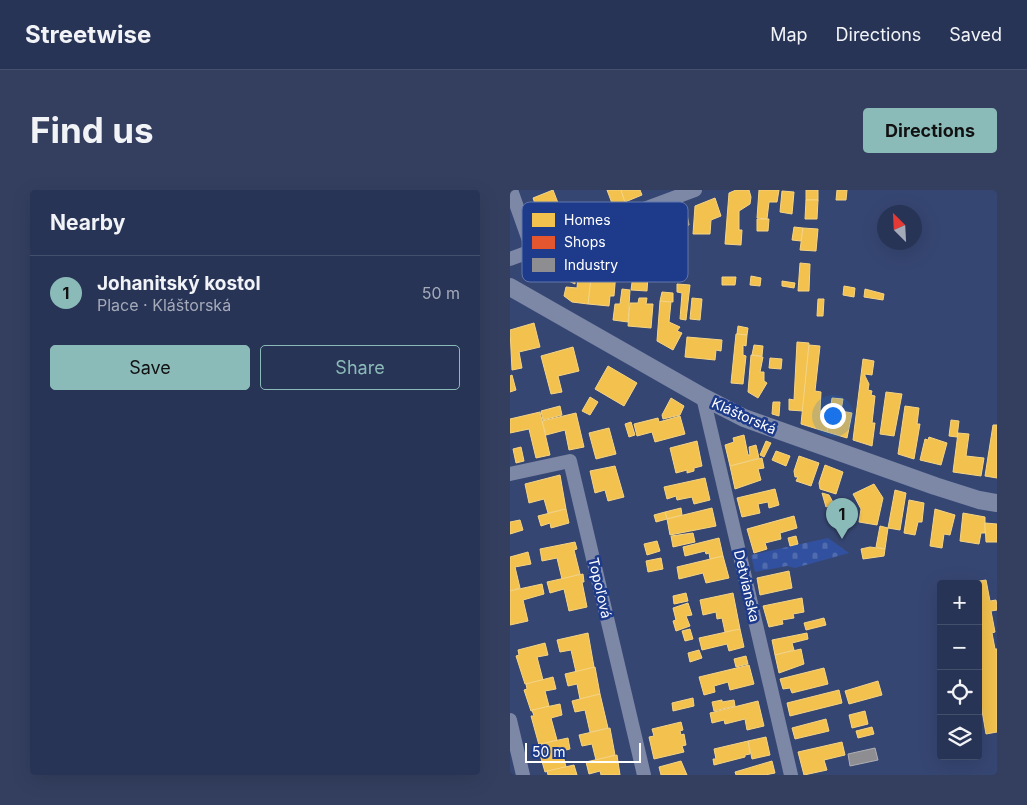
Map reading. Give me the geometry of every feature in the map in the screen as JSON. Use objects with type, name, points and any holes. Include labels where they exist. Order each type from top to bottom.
[{"type":"street","points":[[511,190],[522,221]]},
{"type":"street","points":[[662,202],[695,190]]},
{"type":"street","points":[[510,259],[522,254]]},
{"type":"street","name":"Kláštorská","points":[[510,287],[703,397],[744,418],[791,437],[935,486],[979,500],[997,503]]},
{"type":"street","name":"Detvianska","points":[[703,397],[791,775]]},
{"type":"street","name":"Topoľová","points":[[510,474],[570,461],[644,775]]},
{"type":"street","points":[[510,720],[523,775]]},
{"type":"green space","points":[[828,538],[849,553],[795,568],[787,566],[755,572],[751,555]]},
{"type":"building: Homes","points":[[553,190],[558,202],[534,202],[533,198]]},
{"type":"building: Homes","points":[[607,190],[621,190],[625,202],[612,202]]},
{"type":"building: Homes","points":[[621,190],[640,190],[642,195],[625,202]]},
{"type":"building: Homes","points":[[736,190],[749,190],[751,197],[750,204],[739,211],[739,230],[742,230],[741,245],[725,244],[729,193]]},
{"type":"building: Homes","points":[[759,190],[779,190],[777,202],[769,202],[767,219],[757,218]]},
{"type":"building: Homes","points":[[806,190],[818,190],[818,200],[806,200]]},
{"type":"building: Homes","points":[[837,190],[847,190],[846,200],[836,200]]},
{"type":"building: Homes","points":[[782,191],[794,192],[792,214],[780,212]]},
{"type":"building: Homes","points":[[715,198],[721,216],[711,220],[710,234],[693,234],[695,206]]},
{"type":"building: Homes","points":[[806,200],[818,200],[817,219],[805,219]]},
{"type":"building: Homes","points":[[757,219],[769,219],[768,231],[757,231]]},
{"type":"building: Homes","points":[[794,227],[803,228],[801,241],[792,240]]},
{"type":"building: Homes","points":[[803,228],[818,229],[816,251],[800,250]]},
{"type":"building: Homes","points":[[800,263],[810,264],[809,291],[798,291]]},
{"type":"building: Homes","points":[[751,276],[761,278],[760,286],[750,285]]},
{"type":"building: Homes","points":[[722,277],[736,277],[735,285],[722,285]]},
{"type":"building: Homes","points":[[782,281],[795,283],[794,288],[782,286]]},
{"type":"building: Homes","points":[[578,282],[590,282],[588,304],[572,302],[564,296],[566,287],[577,288]]},
{"type":"building: Homes","points":[[590,282],[615,282],[614,296],[610,296],[609,306],[588,304]]},
{"type":"building: Homes","points":[[632,282],[648,282],[647,291],[631,290]]},
{"type":"building: Homes","points":[[677,284],[690,285],[686,320],[680,319],[682,293],[677,292]]},
{"type":"building: Homes","points":[[844,286],[855,288],[854,297],[843,295]]},
{"type":"building: Homes","points":[[622,289],[630,290],[628,322],[613,320],[615,304],[620,304]]},
{"type":"building: Homes","points":[[865,289],[884,294],[883,300],[864,297]]},
{"type":"building: Homes","points":[[662,292],[673,293],[673,302],[660,301]]},
{"type":"building: Homes","points":[[639,298],[647,298],[646,304],[653,304],[651,328],[628,326],[630,303],[638,303]]},
{"type":"building: Homes","points":[[692,298],[702,299],[700,320],[690,319]]},
{"type":"building: Homes","points":[[818,299],[824,299],[823,316],[817,316]]},
{"type":"building: Homes","points":[[660,301],[671,302],[669,322],[680,327],[677,331],[682,333],[673,350],[657,341]]},
{"type":"building: Homes","points":[[534,323],[540,347],[519,352],[522,368],[512,370],[510,330]]},
{"type":"building: Homes","points":[[738,326],[748,328],[747,335],[737,334]]},
{"type":"building: Homes","points":[[736,334],[747,335],[746,346],[743,345],[743,355],[746,356],[743,384],[731,383]]},
{"type":"building: Homes","points":[[687,337],[722,340],[721,351],[716,350],[715,360],[685,357]]},
{"type":"building: Homes","points":[[797,342],[809,343],[803,411],[789,410],[789,399],[794,400]]},
{"type":"building: Homes","points":[[754,345],[763,346],[762,356],[752,355]]},
{"type":"building: Homes","points":[[809,345],[820,346],[815,391],[821,392],[820,411],[823,411],[823,416],[830,417],[827,432],[801,424]]},
{"type":"building: Homes","points":[[573,347],[579,371],[558,376],[562,392],[551,394],[541,356]]},
{"type":"building: Homes","points":[[751,355],[763,357],[760,372],[764,372],[764,381],[767,383],[758,398],[748,392]]},
{"type":"building: Homes","points":[[770,358],[782,359],[781,369],[769,368]]},
{"type":"building: Homes","points":[[863,359],[874,361],[872,375],[865,374],[869,384],[868,390],[872,391],[871,395],[875,396],[872,423],[875,423],[872,446],[853,440]]},
{"type":"building: Homes","points":[[608,366],[637,383],[624,406],[595,389]]},
{"type":"building: Homes","points":[[512,375],[516,390],[510,392],[510,376]]},
{"type":"building: Homes","points":[[886,392],[902,394],[894,436],[880,434]]},
{"type":"building: Homes","points":[[590,397],[598,402],[590,415],[582,411]]},
{"type":"building: Homes","points":[[671,398],[684,406],[680,415],[663,419],[662,415]]},
{"type":"building: Homes","points":[[832,398],[843,399],[841,411],[852,413],[847,438],[827,432]]},
{"type":"building: Homes","points":[[773,402],[780,402],[779,416],[772,414]]},
{"type":"building: Homes","points":[[560,406],[562,415],[543,420],[541,411]]},
{"type":"building: Homes","points":[[905,406],[919,408],[917,424],[920,424],[914,459],[898,454]]},
{"type":"building: Homes","points":[[540,412],[550,455],[536,458],[529,429],[510,433],[510,419]]},
{"type":"building: Homes","points":[[576,413],[584,447],[569,450],[565,430],[546,435],[542,421]]},
{"type":"building: Homes","points":[[680,416],[685,434],[655,442],[652,432],[637,436],[634,424],[658,418],[659,422]]},
{"type":"building: Homes","points":[[951,420],[959,421],[957,437],[949,436]]},
{"type":"building: Homes","points":[[631,422],[635,435],[629,437],[625,424]]},
{"type":"building: Homes","points":[[993,425],[997,425],[997,478],[985,476]]},
{"type":"building: Homes","points":[[609,428],[616,454],[596,459],[589,433]]},
{"type":"building: Homes","points":[[958,433],[969,434],[966,456],[984,458],[981,476],[953,472]]},
{"type":"building: Homes","points":[[744,435],[748,455],[750,455],[749,447],[756,445],[759,458],[730,466],[725,445],[734,442],[733,438]]},
{"type":"building: Homes","points":[[929,437],[947,443],[941,465],[920,460],[925,439],[928,440]]},
{"type":"building: Homes","points":[[697,441],[702,466],[694,468],[694,471],[687,473],[687,470],[676,473],[670,448]]},
{"type":"building: Homes","points":[[766,441],[771,443],[764,457],[760,455]]},
{"type":"building: Homes","points":[[521,447],[524,461],[516,463],[513,449]]},
{"type":"building: Homes","points":[[776,451],[790,456],[786,466],[772,460]]},
{"type":"building: Homes","points":[[799,456],[819,463],[811,486],[796,481],[798,477],[795,477],[794,471]]},
{"type":"building: Homes","points":[[762,458],[764,468],[758,469],[761,480],[735,489],[730,466]]},
{"type":"building: Homes","points":[[825,465],[843,472],[836,494],[820,489],[819,483]]},
{"type":"building: Homes","points":[[615,466],[624,497],[608,501],[605,490],[595,493],[590,471]]},
{"type":"building: Homes","points":[[560,475],[566,509],[548,513],[544,499],[529,503],[525,484]]},
{"type":"building: Homes","points":[[705,478],[710,500],[694,504],[692,497],[677,500],[676,496],[667,499],[664,487]]},
{"type":"building: Homes","points":[[874,484],[883,498],[877,525],[859,522],[861,509],[853,494]]},
{"type":"building: Homes","points":[[775,489],[779,505],[769,508],[768,502],[758,504],[760,513],[742,517],[737,498]]},
{"type":"building: Homes","points":[[895,490],[906,493],[900,530],[888,528]]},
{"type":"building: Homes","points":[[822,493],[829,495],[834,504],[826,507]]},
{"type":"building: Homes","points":[[909,500],[924,503],[922,522],[918,522],[915,535],[904,533]]},
{"type":"building: Homes","points":[[681,508],[682,515],[667,519],[665,512]]},
{"type":"building: Homes","points":[[712,508],[716,526],[670,535],[667,519]]},
{"type":"building: Homes","points":[[566,509],[569,523],[551,528],[550,523],[541,526],[538,516]]},
{"type":"building: Homes","points":[[935,509],[955,515],[950,535],[944,534],[942,548],[930,546]]},
{"type":"building: Homes","points":[[665,512],[667,519],[656,522],[654,515]]},
{"type":"building: Homes","points":[[963,513],[985,517],[985,533],[981,533],[979,544],[960,541]]},
{"type":"building: Homes","points":[[794,516],[797,528],[780,533],[781,539],[765,543],[767,549],[754,553],[747,529]]},
{"type":"building: Homes","points":[[520,520],[523,530],[510,534],[510,522]]},
{"type":"building: Homes","points":[[985,523],[997,524],[997,542],[986,542]]},
{"type":"building: Homes","points":[[880,526],[888,528],[885,549],[876,547]]},
{"type":"building: Homes","points":[[693,533],[695,542],[673,547],[671,536]]},
{"type":"building: Homes","points":[[796,536],[798,544],[790,546],[788,538]]},
{"type":"building: Homes","points":[[719,538],[723,556],[710,559],[709,553],[706,554],[705,551],[685,556],[683,547]]},
{"type":"building: Homes","points":[[657,541],[660,551],[647,555],[644,544]]},
{"type":"building: Homes","points":[[575,542],[577,549],[574,550],[580,574],[562,579],[557,558],[542,561],[540,549]]},
{"type":"building: Homes","points":[[870,547],[885,549],[884,556],[863,559],[861,549]]},
{"type":"building: Homes","points":[[528,552],[531,564],[515,567],[520,588],[510,591],[510,557]]},
{"type":"building: Homes","points":[[723,556],[729,578],[706,583],[703,573],[679,579],[677,567]]},
{"type":"building: Homes","points":[[661,558],[663,569],[648,572],[646,561]]},
{"type":"building: Homes","points":[[789,571],[792,588],[760,595],[757,578]]},
{"type":"building: Homes","points":[[583,574],[584,582],[582,582],[587,607],[569,611],[564,589],[550,593],[547,582]]},
{"type":"building: Homes","points":[[986,580],[990,601],[996,600],[997,606],[997,610],[991,611],[995,632],[992,633],[995,649],[997,649],[997,732],[986,734],[982,710],[982,581]]},
{"type":"building: Homes","points":[[542,584],[544,594],[523,600],[528,621],[510,625],[510,591]]},
{"type":"building: Homes","points":[[686,593],[688,601],[674,604],[673,596]]},
{"type":"building: Homes","points":[[733,593],[740,629],[725,632],[722,618],[717,619],[716,612],[703,615],[700,600]]},
{"type":"building: Homes","points":[[802,598],[804,612],[793,614],[794,618],[782,620],[783,624],[769,627],[763,606]]},
{"type":"building: Homes","points":[[688,603],[692,615],[686,616],[690,626],[676,631],[673,621],[676,620],[673,608]]},
{"type":"building: Homes","points":[[824,618],[826,625],[806,630],[804,623]]},
{"type":"building: Homes","points":[[690,629],[693,639],[685,641],[682,631]]},
{"type":"building: Homes","points":[[740,629],[744,647],[729,651],[727,644],[702,650],[699,638]]},
{"type":"building: Homes","points":[[588,633],[594,667],[576,672],[571,650],[560,652],[557,640]]},
{"type":"building: Homes","points":[[807,633],[808,639],[792,643],[794,650],[775,655],[772,640]]},
{"type":"building: Homes","points":[[545,643],[548,655],[537,657],[543,680],[525,684],[516,656],[519,655],[518,650]]},
{"type":"building: Homes","points":[[801,649],[804,664],[779,673],[775,655]]},
{"type":"building: Homes","points":[[699,650],[702,658],[690,662],[688,653]]},
{"type":"building: Homes","points":[[746,656],[748,664],[736,667],[734,659]]},
{"type":"building: Homes","points":[[749,665],[754,684],[730,690],[728,682],[714,686],[715,692],[704,695],[699,677]]},
{"type":"building: Homes","points":[[595,667],[600,694],[580,699],[577,684],[568,686],[565,674]]},
{"type":"building: Homes","points":[[824,668],[828,684],[792,693],[790,688],[783,689],[780,679]]},
{"type":"building: Homes","points":[[553,677],[556,689],[545,691],[549,706],[531,711],[524,690],[527,689],[526,684]]},
{"type":"building: Homes","points":[[878,681],[882,695],[849,704],[845,691]]},
{"type":"building: Homes","points":[[839,690],[842,703],[790,716],[787,703]]},
{"type":"building: Homes","points":[[600,694],[608,728],[590,732],[585,710],[575,712],[572,701]]},
{"type":"building: Homes","points":[[693,698],[694,706],[673,711],[672,703]]},
{"type":"building: Homes","points":[[722,700],[722,702],[734,700],[735,706],[714,711],[712,702]]},
{"type":"building: Homes","points":[[758,701],[764,726],[747,730],[745,719],[725,724],[724,720],[712,723],[710,713]]},
{"type":"building: Homes","points":[[560,704],[562,715],[551,718],[557,740],[539,745],[531,716],[534,716],[532,710]]},
{"type":"building: Homes","points":[[865,711],[868,724],[852,728],[849,715]]},
{"type":"building: Homes","points":[[826,719],[829,731],[795,739],[792,728]]},
{"type":"building: Homes","points":[[681,722],[683,730],[680,731],[681,735],[684,734],[686,745],[682,746],[684,752],[654,759],[649,737],[654,736],[652,729]]},
{"type":"building: Homes","points":[[872,727],[874,734],[858,738],[856,731]]},
{"type":"building: Homes","points":[[610,728],[615,755],[596,760],[592,744],[582,746],[579,735]]},
{"type":"building: Homes","points":[[766,737],[770,755],[752,759],[748,741]]},
{"type":"building: Homes","points":[[568,738],[570,749],[562,751],[566,767],[545,772],[539,751],[542,750],[540,744]]},
{"type":"building: Homes","points":[[748,741],[750,754],[714,765],[713,759],[716,759],[714,749]]},
{"type":"building: Homes","points":[[842,742],[845,755],[824,760],[827,770],[804,775],[798,752]]},
{"type":"building: Homes","points":[[617,755],[620,775],[601,775],[600,771],[589,774],[586,762]]},
{"type":"building: Homes","points":[[681,761],[687,775],[661,775],[659,767]]},
{"type":"building: Homes","points":[[772,761],[775,773],[736,775],[735,772]]},
{"type":"building: Homes","points":[[574,765],[577,775],[548,775],[547,771]]},
{"type":"building: Industry","points":[[853,516],[854,524],[842,526],[841,519]]},
{"type":"building: Industry","points":[[875,748],[878,760],[850,766],[848,754]]},
{"type":"place","name":"Johanitský kostol","points":[[842,539]]}]
